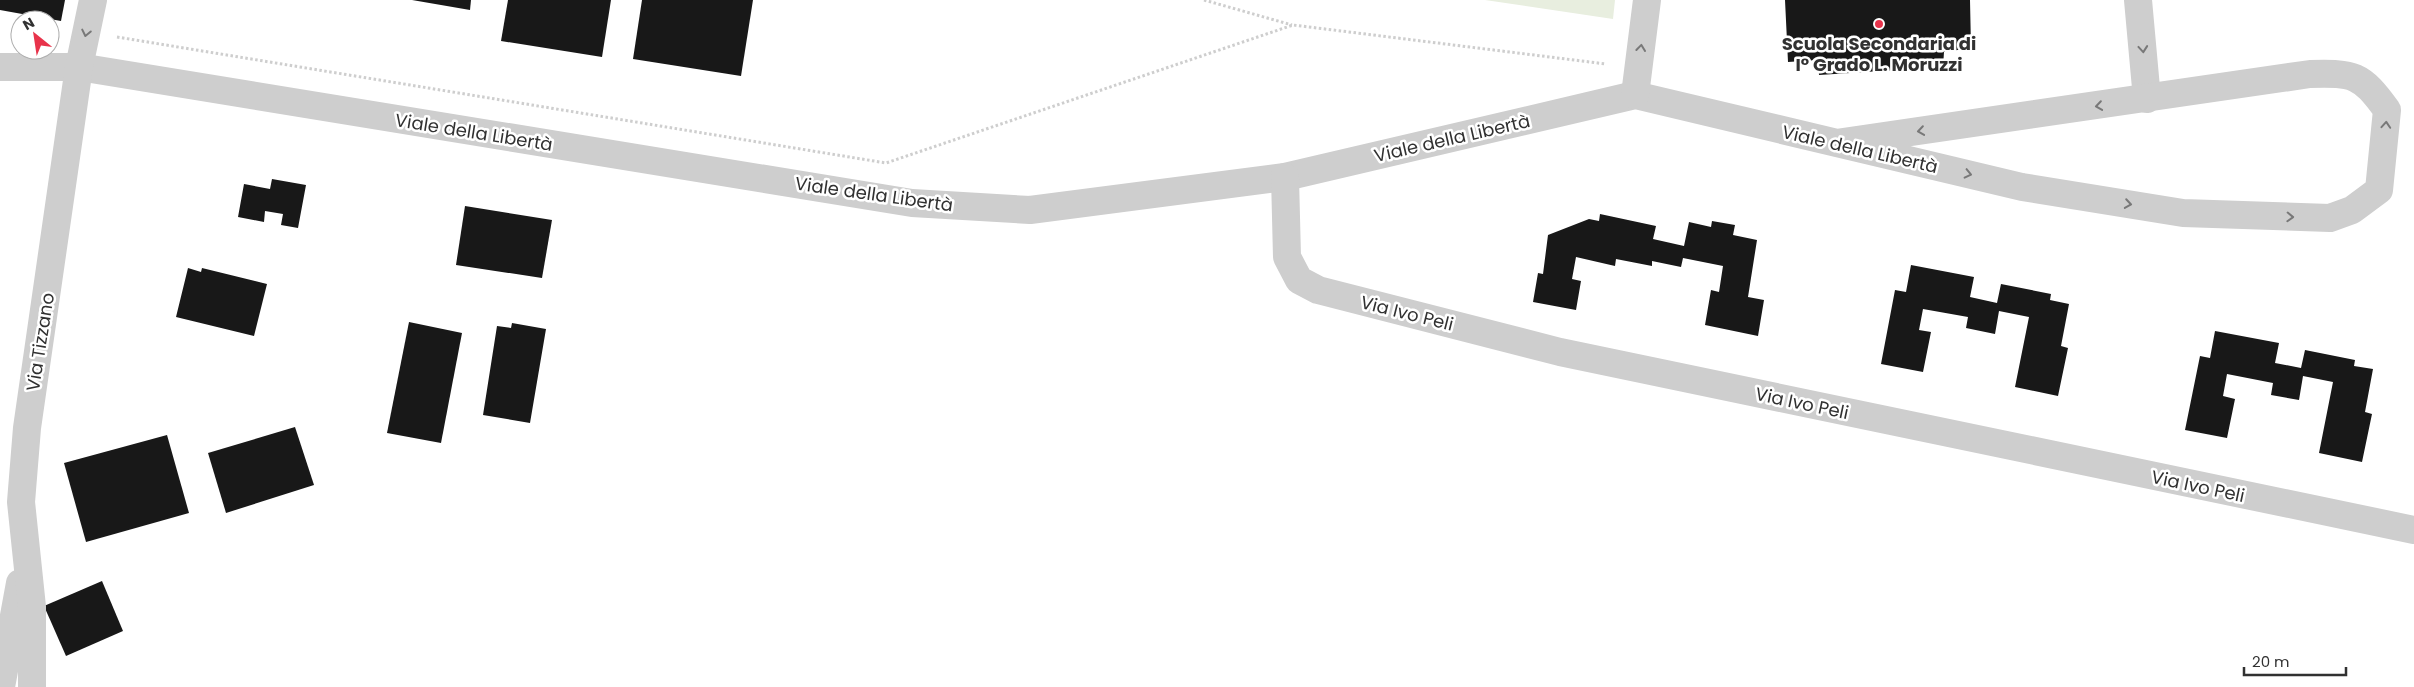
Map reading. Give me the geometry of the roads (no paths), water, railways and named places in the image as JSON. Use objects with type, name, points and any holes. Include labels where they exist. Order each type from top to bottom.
[{"type":"street","name":"Via Tizzano","points":[[32,687],[32,607],[22,502],[27,428],[79,67],[94,0]]},
{"type":"street","points":[[1635,95],[1647,0]]},
{"type":"street","points":[[2138,0],[2147,99]]},
{"type":"street","name":"Viale della Libertà","points":[[0,67],[79,67],[912,203],[1030,210],[1285,176],[1635,95],[1836,143],[2022,187],[2183,213],[2330,218],[2352,210],[2379,190],[2387,110],[2370,86],[2344,74],[2310,74],[1836,143]]},
{"type":"street","name":"Via Ivo Peli","points":[[1285,176],[1287,257],[1299,280],[1318,290],[1560,352],[2414,530]]},
{"type":"street","points":[[1,687],[26,547]]},
{"type":"place","name":"Scuola Secondaria di I° Grado L. Moruzzi","points":[[1879,24]]}]
